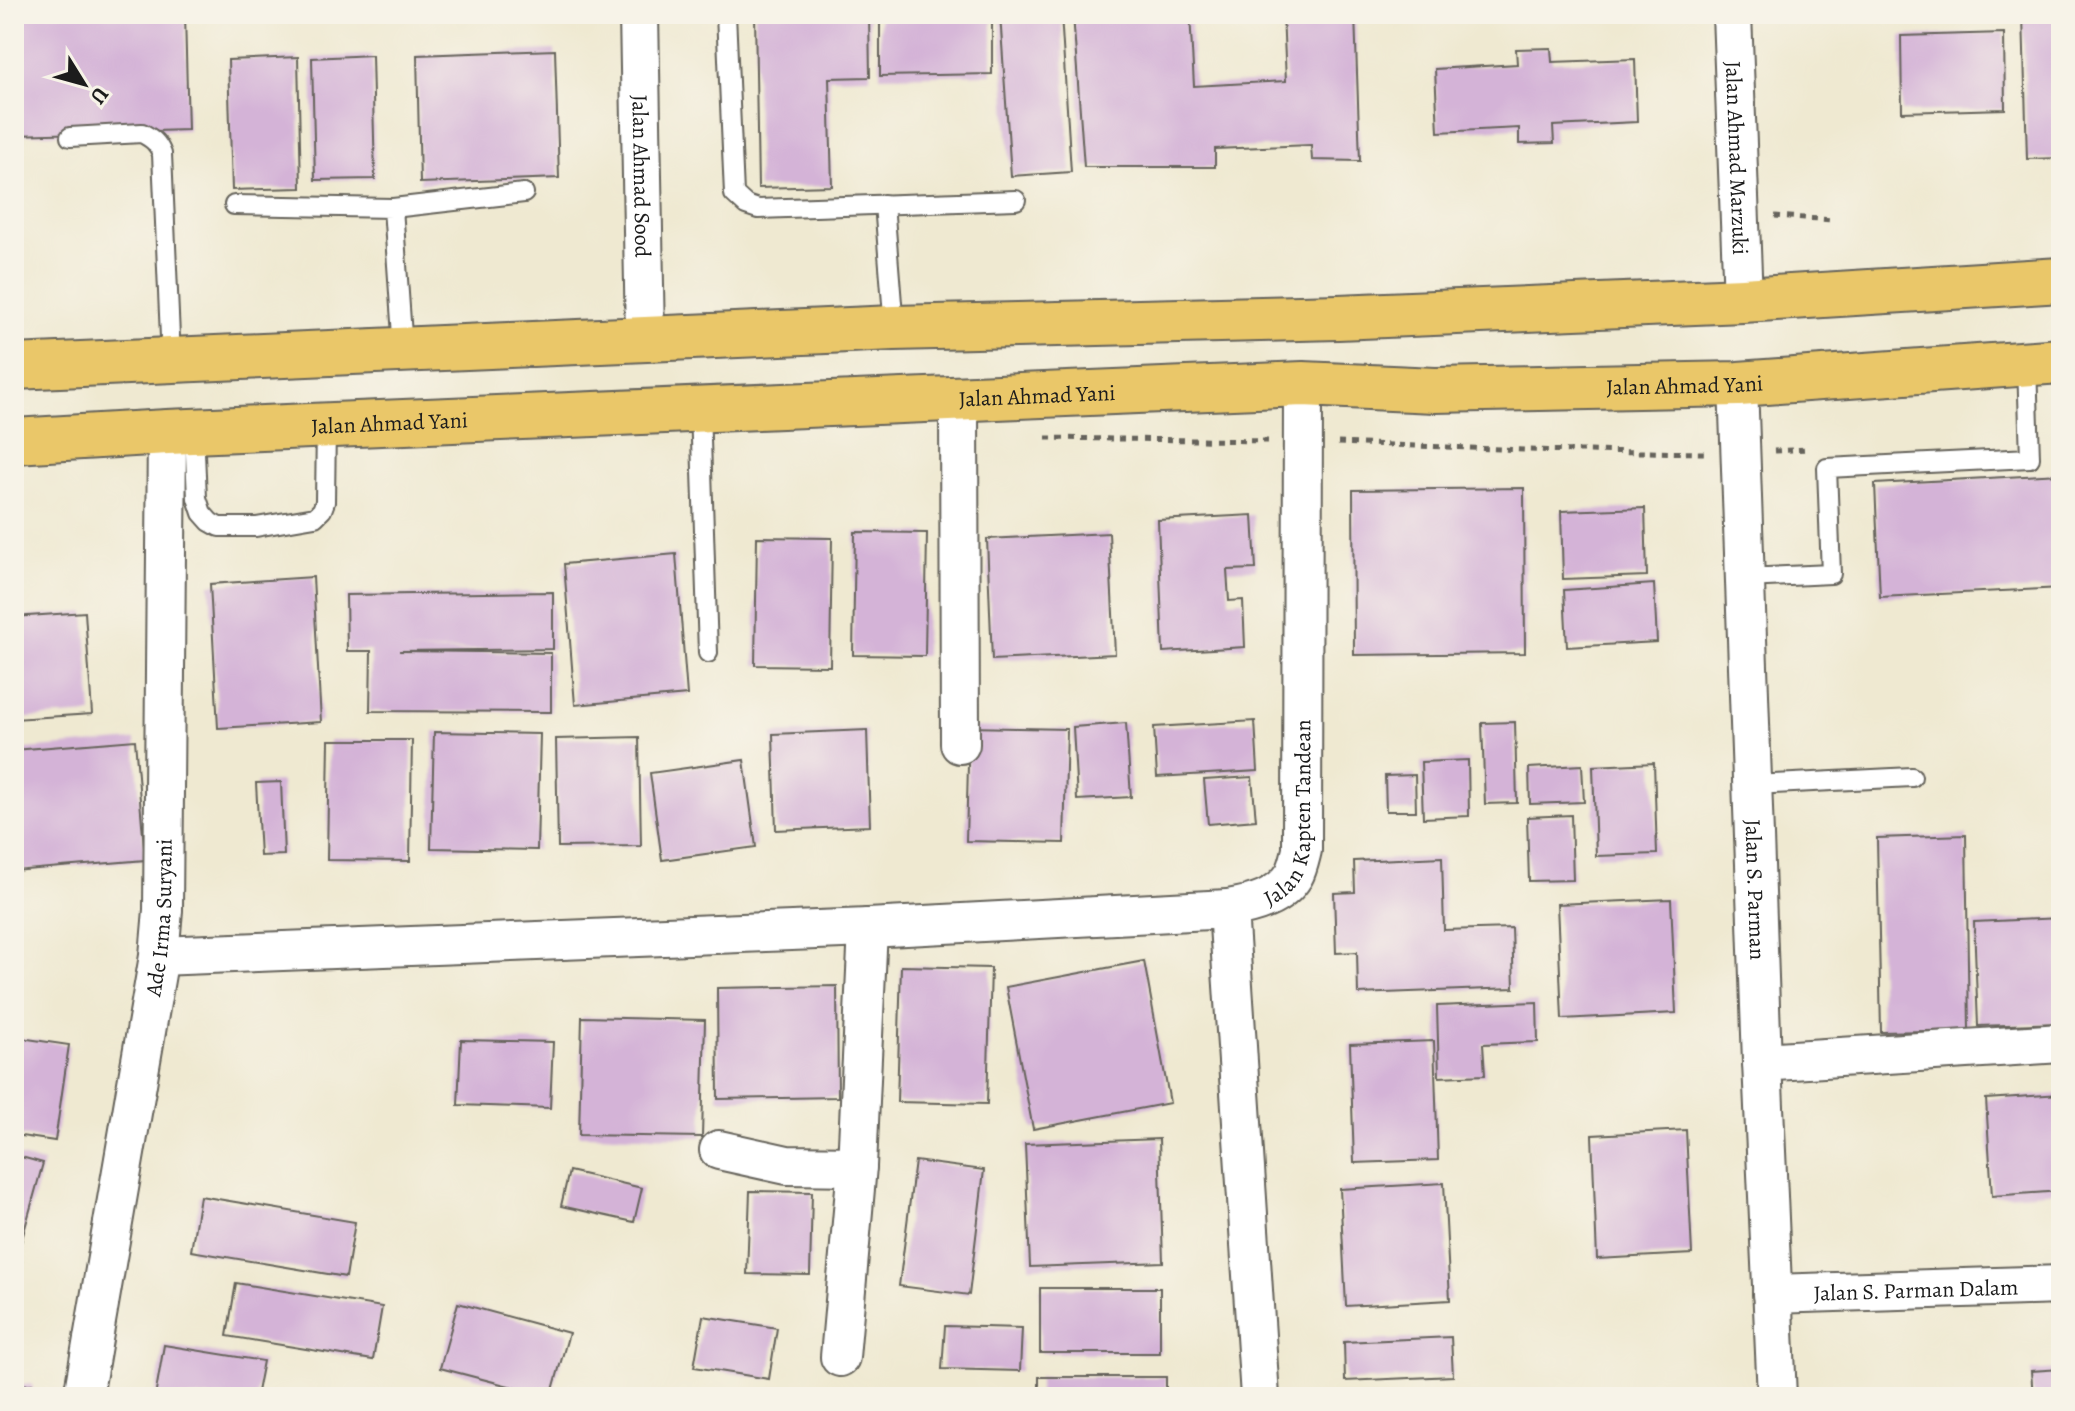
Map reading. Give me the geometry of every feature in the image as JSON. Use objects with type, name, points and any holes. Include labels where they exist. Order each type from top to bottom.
[{"type":"main road","points":[[14,367],[894,328],[1322,317],[1743,300],[2061,280]]},
{"type":"main road","points":[[957,327],[959,398]]},
{"type":"main road","name":"Jalan Ahmad Yani","points":[[14,441],[181,431],[1303,384],[1435,390],[1738,384],[2044,362]]},
{"type":"street","name":"Jalan Ahmad Sood","points":[[639,14],[645,339]]},
{"type":"street","name":"Jalan Ahmad Marzuki","points":[[1732,14],[1743,300]]},
{"type":"street","name":"Jalan Kapten Tandean","points":[[1260,1397],[1228,909],[1266,900],[1281,889],[1294,874],[1302,850],[1303,384]]},
{"type":"street","name":"Jalan S. Parman","points":[[1738,384],[1777,1397]]},
{"type":"street","points":[[959,398],[960,744]]},
{"type":"street","name":"Ade Irma Suryani","points":[[83,1397],[159,956],[181,431]]},
{"type":"street","points":[[159,956],[868,928],[1228,909]]},
{"type":"street","points":[[840,1357],[857,1166],[868,928]]},
{"type":"street","points":[[1762,1062],[2061,1043]]},
{"type":"street","points":[[719,1150],[787,1165],[857,1166]]},
{"type":"street","name":"Jalan S. Parman Dalam","points":[[1772,1294],[2061,1285]]},
{"type":"lane","points":[[726,14],[734,194],[739,201],[758,209],[1016,200]]},
{"type":"lane","points":[[70,137],[142,133],[158,144],[162,154],[171,360]]},
{"type":"lane","points":[[234,205],[393,208],[524,193]]},
{"type":"lane","points":[[884,204],[894,328]]},
{"type":"lane","points":[[393,208],[403,350]]},
{"type":"lane","points":[[1745,578],[1831,574],[1827,468],[2030,458],[2044,362]]},
{"type":"lane","points":[[700,409],[708,653]]},
{"type":"lane","points":[[181,431],[202,513],[219,527],[256,527],[315,517],[322,510],[325,502],[326,425]]},
{"type":"lane","points":[[1752,785],[1912,777]]},
{"type":"path","points":[[1739,214],[1834,220]]},
{"type":"path","points":[[1524,450],[1740,454],[1814,448]]},
{"type":"building","points":[[14,14],[185,14],[188,130],[14,135]]},
{"type":"building","points":[[755,14],[869,14],[870,77],[829,78],[832,186],[758,188]]},
{"type":"building","points":[[880,14],[992,14],[992,74],[880,76]]},
{"type":"building","points":[[1000,14],[1061,14],[1071,172],[1011,176]]},
{"type":"building","points":[[1073,14],[1190,14],[1194,86],[1286,81],[1283,14],[1355,14],[1360,161],[1312,160],[1311,145],[1215,149],[1215,167],[1084,167]]},
{"type":"building","points":[[2023,14],[2061,14],[2061,158],[2027,159]]},
{"type":"building","points":[[2004,33],[2005,109],[1902,112],[1901,36]]},
{"type":"building","points":[[1551,48],[1552,62],[1635,59],[1637,122],[1553,126],[1554,143],[1519,144],[1519,128],[1438,132],[1435,69],[1517,64],[1516,49]]},
{"type":"building","points":[[555,50],[559,178],[420,183],[417,55]]},
{"type":"building","points":[[372,55],[375,179],[315,180],[312,58]]},
{"type":"building","points":[[298,57],[301,188],[232,190],[228,60]]},
{"type":"building","points":[[2061,474],[2061,588],[1880,597],[1875,484]]},
{"type":"building","points":[[1524,488],[1525,653],[1354,655],[1353,490]]},
{"type":"building","points":[[1645,508],[1647,576],[1563,579],[1561,511]]},
{"type":"building","points":[[1253,515],[1256,569],[1227,570],[1229,601],[1243,600],[1245,647],[1163,652],[1158,520]]},
{"type":"building","points":[[855,532],[927,533],[925,656],[853,655]]},
{"type":"building","points":[[1109,533],[1115,654],[992,660],[987,539]]},
{"type":"building","points":[[757,537],[832,538],[830,666],[755,665]]},
{"type":"building","points":[[676,554],[687,695],[575,705],[564,564]]},
{"type":"building","points":[[313,577],[321,722],[218,728],[210,584]]},
{"type":"building","points":[[1654,584],[1657,642],[1567,647],[1564,590]]},
{"type":"building","points":[[553,592],[553,649],[399,651],[551,653],[551,712],[370,711],[371,651],[347,651],[346,595]]},
{"type":"building","points":[[85,612],[92,714],[14,719],[14,617]]},
{"type":"building","points":[[1255,721],[1258,771],[1157,777],[1154,727]]},
{"type":"building","points":[[1515,722],[1517,803],[1485,804],[1482,723]]},
{"type":"building","points":[[1126,723],[1131,797],[1077,800],[1073,727]]},
{"type":"building","points":[[969,727],[1067,729],[1064,843],[966,841]]},
{"type":"building","points":[[867,730],[870,826],[776,830],[773,734]]},
{"type":"building","points":[[434,732],[540,734],[537,850],[431,848]]},
{"type":"building","points":[[639,737],[641,846],[558,847],[556,739]]},
{"type":"building","points":[[135,740],[145,860],[14,871],[14,750]]},
{"type":"building","points":[[329,740],[412,740],[410,861],[327,860]]},
{"type":"building","points":[[744,760],[756,847],[662,860],[650,773]]},
{"type":"building","points":[[1468,760],[1469,816],[1423,818],[1421,762]]},
{"type":"building","points":[[1654,763],[1657,854],[1596,856],[1593,766]]},
{"type":"building","points":[[1582,765],[1584,802],[1530,804],[1529,768]]},
{"type":"building","points":[[1415,775],[1416,811],[1386,811],[1385,776]]},
{"type":"building","points":[[1252,777],[1256,820],[1208,824],[1204,780]]},
{"type":"building","points":[[281,782],[284,855],[260,856],[256,783]]},
{"type":"building","points":[[1571,815],[1573,880],[1529,881],[1527,817]]},
{"type":"building","points":[[1966,835],[1969,1030],[1881,1032],[1877,838]]},
{"type":"building","points":[[1442,857],[1444,930],[1512,928],[1514,988],[1358,994],[1357,952],[1336,953],[1334,893],[1355,892],[1354,861]]},
{"type":"building","points":[[1671,899],[1676,1013],[1562,1019],[1557,904]]},
{"type":"building","points":[[2061,918],[2061,1023],[1978,1026],[1974,922]]},
{"type":"building","points":[[1144,961],[1170,1103],[1033,1129],[1006,987]]},
{"type":"building","points":[[901,966],[991,968],[987,1104],[897,1102]]},
{"type":"building","points":[[837,986],[838,1097],[718,1099],[717,988]]},
{"type":"building","points":[[1537,1002],[1538,1042],[1483,1044],[1485,1075],[1439,1077],[1437,1006]]},
{"type":"building","points":[[582,1017],[705,1020],[702,1137],[579,1135]]},
{"type":"building","points":[[14,1037],[69,1045],[55,1141],[14,1135]]},
{"type":"building","points":[[461,1040],[553,1042],[550,1108],[458,1105]]},
{"type":"building","points":[[1434,1041],[1438,1160],[1354,1163],[1350,1044]]},
{"type":"building","points":[[2061,1094],[2061,1191],[1992,1196],[1986,1099]]},
{"type":"building","points":[[1686,1130],[1692,1254],[1597,1259],[1592,1135]]},
{"type":"building","points":[[1159,1139],[1163,1262],[1030,1267],[1025,1144]]},
{"type":"building","points":[[14,1155],[43,1163],[20,1246],[14,1245]]},
{"type":"building","points":[[915,1161],[984,1170],[969,1295],[899,1286]]},
{"type":"building","points":[[569,1171],[642,1188],[634,1222],[561,1206]]},
{"type":"building","points":[[1444,1183],[1450,1300],[1346,1306],[1340,1189]]},
{"type":"building","points":[[750,1191],[812,1192],[810,1275],[747,1274]]},
{"type":"building","points":[[200,1196],[355,1222],[346,1277],[191,1251]]},
{"type":"building","points":[[14,1260],[22,1262],[15,1287],[14,1287]]},
{"type":"building","points":[[236,1283],[382,1307],[373,1360],[227,1336]]},
{"type":"building","points":[[1040,1288],[1160,1288],[1160,1353],[1040,1353]]},
{"type":"building","points":[[458,1303],[569,1333],[551,1397],[440,1368]]},
{"type":"building","points":[[703,1316],[777,1328],[769,1379],[694,1367]]},
{"type":"building","points":[[945,1326],[1022,1328],[1020,1371],[942,1369]]},
{"type":"building","points":[[1451,1337],[1453,1376],[1345,1381],[1344,1342]]},
{"type":"building","points":[[164,1345],[263,1361],[256,1397],[155,1397]]},
{"type":"building","points":[[2061,1369],[2061,1397],[2033,1397],[2031,1371]]},
{"type":"building","points":[[1039,1377],[1166,1377],[1166,1397],[1039,1397]]},
{"type":"building","points":[[32,1384],[34,1397],[14,1397],[14,1386]]}]
